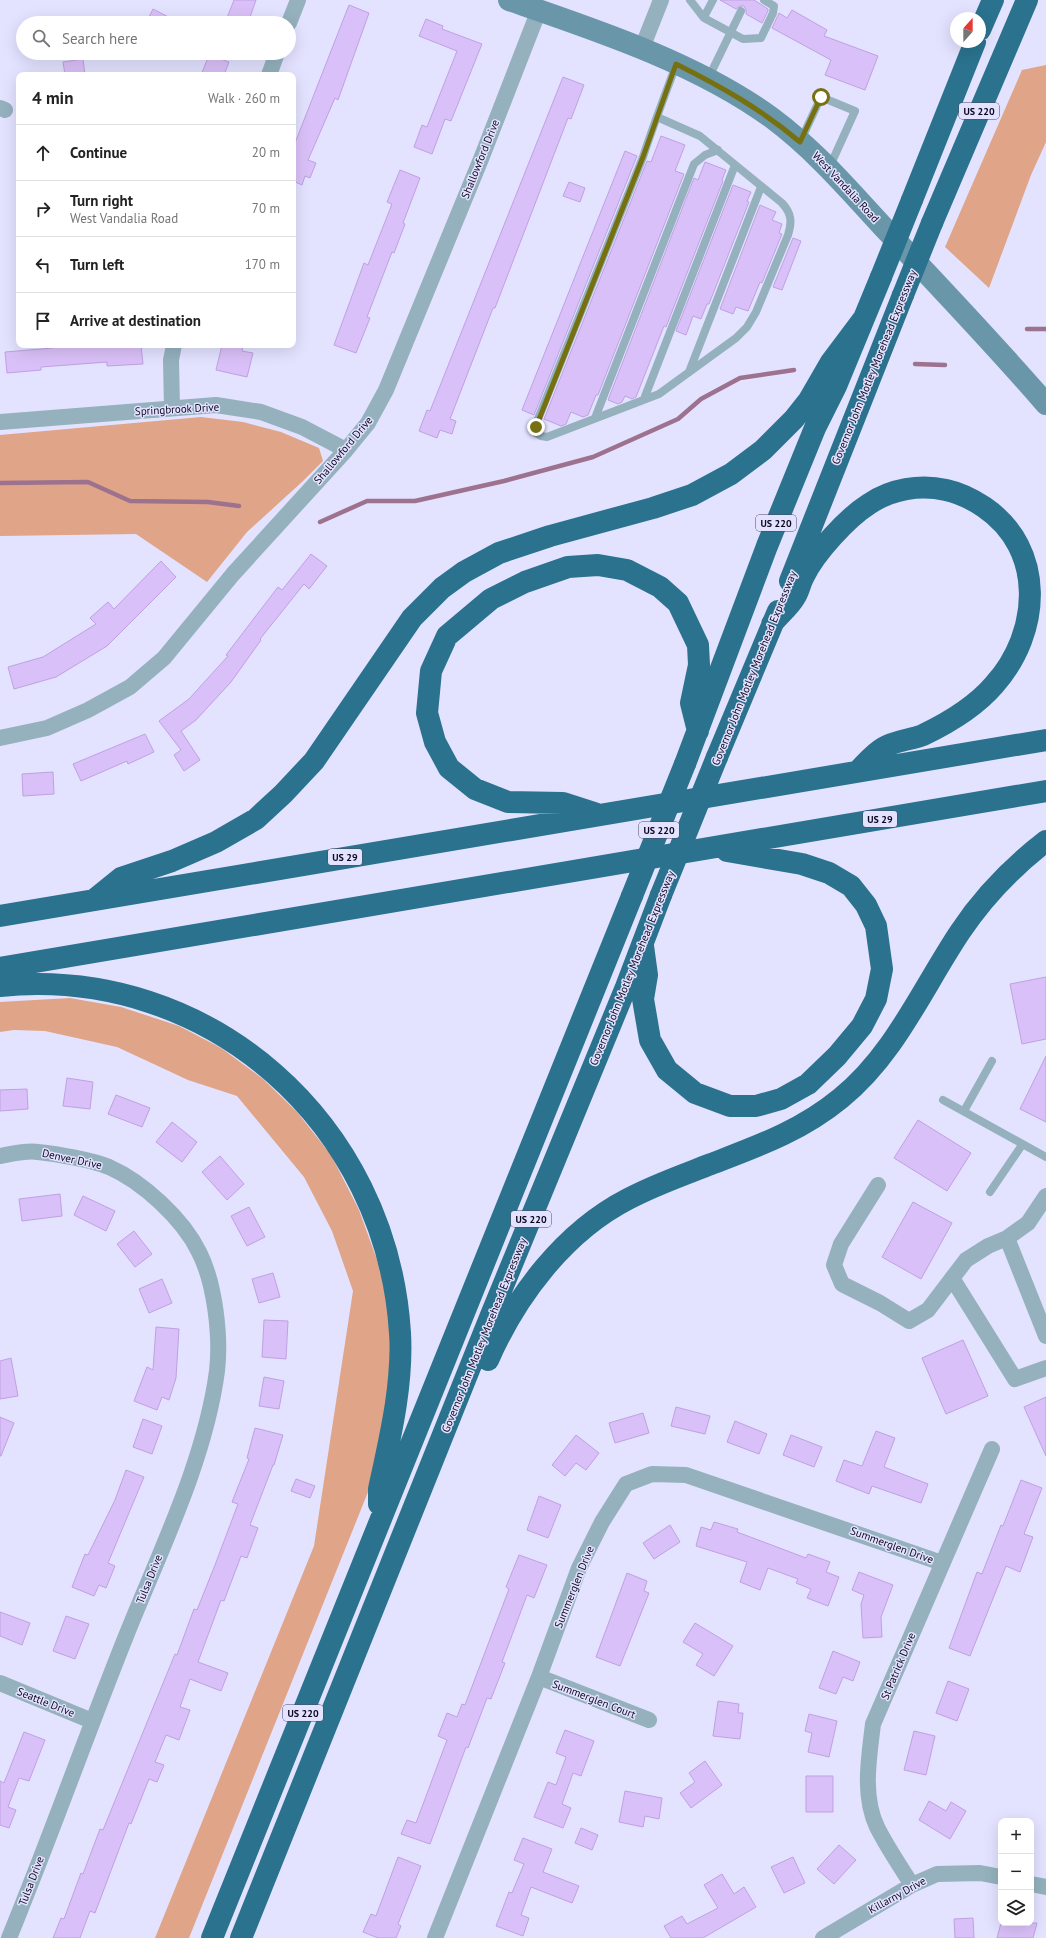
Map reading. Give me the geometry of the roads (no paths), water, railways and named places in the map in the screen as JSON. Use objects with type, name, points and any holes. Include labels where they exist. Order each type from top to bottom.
[{"type":"highway","points":[[986,16],[993,0]]},
{"type":"highway","name":"Governor John Motley Morehead Expressway","points":[[241,1938],[626,986],[661,895],[772,624],[932,223],[1027,0]]},
{"type":"highway","name":"US 220","points":[[212,1938],[685,764],[767,546],[815,428],[836,386],[973,48]]},
{"type":"highway","points":[[94,900],[121,878],[172,861],[216,842],[256,819],[283,794],[314,761],[412,618],[442,588],[464,572],[499,553],[550,536],[653,508],[692,495],[731,474],[763,450],[794,419],[809,400],[831,362],[864,318]]},
{"type":"highway","points":[[772,624],[795,597],[804,575],[828,542],[851,518],[869,504],[890,494],[912,488],[931,486],[955,492],[973,499],[990,510],[1003,520],[1016,537],[1025,555],[1032,592],[1031,609],[1027,628],[1017,652],[995,685],[977,702],[953,718],[922,735],[883,748],[859,770]]},
{"type":"highway","points":[[597,814],[563,803],[508,802],[475,789],[449,768],[435,742],[427,713],[431,671],[448,636],[476,611],[498,595],[525,582],[568,567],[598,565],[627,570],[660,586],[678,603],[698,645],[699,665],[691,703],[698,731]]},
{"type":"highway","name":"US 29","points":[[0,916],[597,814],[1046,740]]},
{"type":"highway","name":"US 29","points":[[0,968],[1046,791]]},
{"type":"highway","points":[[419,1497],[463,1417],[507,1322],[555,1256],[578,1234],[603,1215],[627,1200],[663,1183],[783,1136],[814,1118],[841,1098],[866,1075],[887,1051],[960,932],[984,899],[1017,864],[1046,841]]},
{"type":"highway","points":[[643,940],[647,975],[643,999],[650,1040],[667,1070],[695,1093],[730,1106],[756,1106],[781,1099],[808,1084],[837,1056],[862,1026],[876,999],[882,969],[876,926],[866,905],[851,886],[829,873],[802,864],[714,848]]},
{"type":"highway","points":[[0,986],[18,984],[54,985],[117,993],[186,1016],[218,1033],[268,1068],[295,1091],[337,1144],[354,1173],[380,1232],[390,1267],[400,1333],[397,1398],[379,1489],[379,1526]]},
{"type":"main road","name":"West Vandalia Road","points":[[509,0],[642,48],[707,79],[772,118],[828,169],[991,341],[1046,404]]},
{"type":"street","points":[[292,16],[298,0]]},
{"type":"street","points":[[642,48],[662,0]]},
{"type":"street","name":"Shallowford Drive","points":[[0,738],[47,728],[88,710],[130,687],[164,658],[233,574],[346,450],[368,423],[386,390],[481,159],[539,10]]},
{"type":"street","points":[[269,72],[274,60]]},
{"type":"street","points":[[172,408],[171,360],[173,348]]},
{"type":"street","name":"Springbrook Drive","points":[[0,422],[216,405],[261,412],[302,427],[346,450]]},
{"type":"street","name":"Denver Drive","points":[[0,1156],[36,1151],[109,1167],[145,1188],[174,1216]]},
{"type":"street","points":[[878,1185],[841,1244],[834,1264],[842,1284],[880,1302],[909,1321],[928,1310],[966,1260],[988,1246],[1007,1238],[1028,1222],[1046,1196]]},
{"type":"street","name":"Tulsa Drive","points":[[7,1932],[178,1506],[205,1432],[217,1369],[218,1328],[212,1292],[199,1252],[174,1216]]},
{"type":"street","points":[[1007,1238],[1046,1336]]},
{"type":"street","points":[[952,1278],[1015,1379],[1046,1368]]},
{"type":"street","name":"St Patrick Drive","points":[[912,1885],[876,1826],[869,1798],[867,1769],[873,1724],[992,1449]]},
{"type":"street","name":"Summerglen Drive","points":[[435,1938],[539,1677],[579,1568],[602,1522],[626,1484],[652,1474],[686,1475],[942,1563]]},
{"type":"street","name":"Summerglen Court","points":[[539,1677],[649,1720]]},
{"type":"street","name":"Seattle Drive","points":[[0,1683],[92,1720]]},
{"type":"street","name":"Killarny Drive","points":[[823,1938],[912,1885],[937,1874],[980,1873],[998,1877]]},
{"type":"street","points":[[1034,1885],[1046,1887]]},
{"type":"lane","points":[[690,0],[704,17],[743,39],[761,38],[774,13],[774,6],[764,0]]},
{"type":"lane","points":[[704,17],[713,0]]},
{"type":"lane","points":[[707,79],[741,11]]},
{"type":"lane","points":[[657,117],[700,136],[787,209],[791,217],[788,235],[756,312],[747,327],[736,338],[659,394],[547,437],[541,436],[536,433],[538,419],[643,157],[657,117],[676,64]]},
{"type":"lane","points":[[800,142],[821,97],[855,111],[828,169]]},
{"type":"lane","points":[[595,418],[694,164],[705,155],[718,150]]},
{"type":"lane","points":[[644,399],[735,165]]},
{"type":"lane","points":[[689,372],[761,187]]},
{"type":"lane","points":[[964,1111],[992,1061]]},
{"type":"lane","points":[[943,1100],[1046,1157]]},
{"type":"lane","points":[[990,1192],[1022,1145]]},
{"type":"waterway","points":[[1027,329],[1046,329]]},
{"type":"waterway","points":[[915,364],[945,365]]},
{"type":"waterway","points":[[320,522],[367,501],[415,501],[504,481],[593,457],[678,419],[701,399],[740,378],[794,370]]},
{"type":"waterway","points":[[0,483],[88,482],[130,501],[208,502],[239,506]]}]
